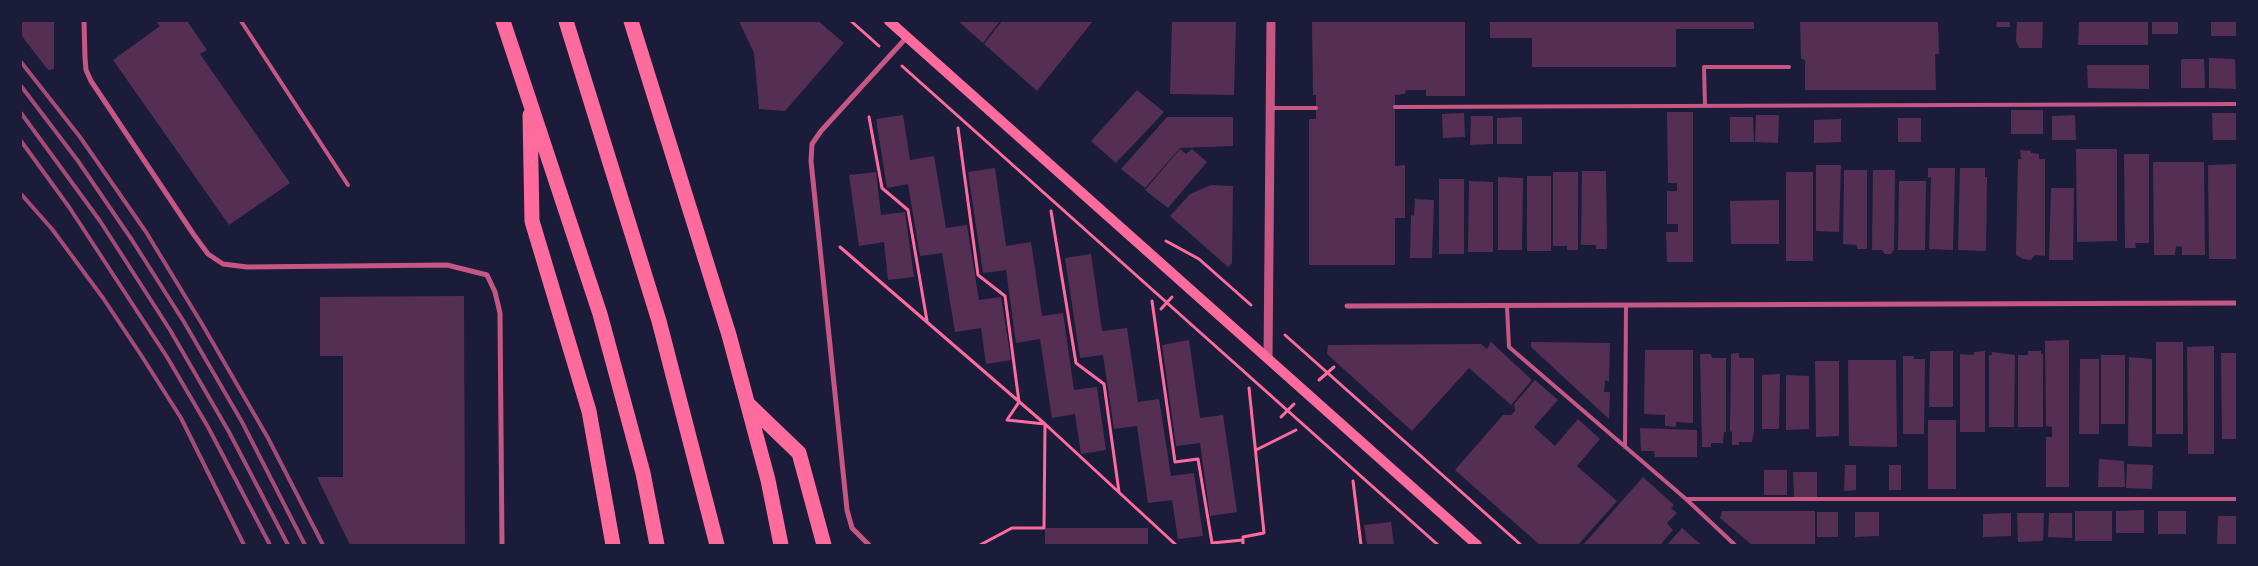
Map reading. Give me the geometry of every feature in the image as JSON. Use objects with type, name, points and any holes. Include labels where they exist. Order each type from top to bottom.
[{"type":"highway","points":[[503,21],[600,314],[642,474],[657,545]]},
{"type":"highway","points":[[566,21],[659,321],[717,545]]},
{"type":"highway","points":[[631,21],[749,405],[768,480],[781,545]]},
{"type":"highway","points":[[530,99],[532,221],[589,411],[613,545]]},
{"type":"highway","points":[[749,405],[799,453],[824,545]]},
{"type":"main road","points":[[889,21],[1477,545]]},
{"type":"street","points":[[84,21],[86,70],[91,81],[194,235],[208,254],[223,264],[247,268],[447,265],[487,275],[495,292],[500,313],[502,545]]},
{"type":"street","points":[[1268,359],[1271,21]]},
{"type":"street","points":[[868,545],[852,528],[847,510],[810,161],[812,144],[821,131],[907,37]]},
{"type":"street","points":[[1347,306],[2237,303]]},
{"type":"lane","points":[[242,21],[348,185]]},
{"type":"lane","points":[[1705,106],[1704,67],[1789,67]]},
{"type":"lane","points":[[1395,107],[2237,104]]},
{"type":"lane","points":[[1270,108],[1316,108]]},
{"type":"lane","points":[[1625,447],[1626,305]]},
{"type":"lane","points":[[1507,306],[1510,346],[1686,499],[1735,545]]},
{"type":"lane","points":[[1686,499],[2237,499]]},
{"type":"path","points":[[851,21],[876,43]]},
{"type":"path","points":[[914,77],[1438,545]]},
{"type":"path","points":[[869,117],[882,188],[908,210],[928,322]]},
{"type":"path","points":[[958,128],[978,275],[1006,296],[1019,402],[1007,420],[1045,424]]},
{"type":"path","points":[[1051,211],[1076,363],[1104,384],[1119,492]]},
{"type":"path","points":[[1129,233],[1158,236],[1199,259],[1225,282]]},
{"type":"path","points":[[840,247],[1045,424],[1176,545]]},
{"type":"path","points":[[1160,309],[1174,295],[1170,292]]},
{"type":"path","points":[[1152,301],[1175,462],[1198,460],[1212,544],[1243,540]]},
{"type":"path","points":[[1305,352],[1521,545]]},
{"type":"path","points":[[1317,382],[1334,367]]},
{"type":"path","points":[[1243,545],[1243,537],[1264,533],[1249,388]]},
{"type":"path","points":[[1280,417],[1296,402]]},
{"type":"path","points":[[980,545],[1012,528],[1044,528],[1045,424]]},
{"type":"path","points":[[1256,450],[1296,430]]},
{"type":"path","points":[[1353,481],[1360,545]]},
{"type":"building","points":[[21,21],[54,21],[54,69],[48,70],[21,35]]},
{"type":"building","points":[[156,21],[187,21],[207,50],[200,54],[290,183],[229,225],[113,60],[160,26]]},
{"type":"building","points":[[739,21],[818,21],[844,43],[785,111],[759,109],[754,53]]},
{"type":"building","points":[[958,21],[1000,21],[983,43]]},
{"type":"building","points":[[1002,21],[1093,21],[1037,91],[984,44]]},
{"type":"building","points":[[1172,21],[1236,21],[1234,95],[1170,94]]},
{"type":"building","points":[[1312,21],[1465,21],[1465,96],[1426,96],[1426,90],[1406,90],[1405,94],[1395,95],[1395,166],[1405,165],[1405,218],[1395,218],[1395,265],[1309,265],[1309,119],[1316,119],[1316,95],[1313,95]]},
{"type":"building","points":[[1490,21],[1754,21],[1754,29],[1676,29],[1676,67],[1532,67],[1532,38],[1490,38]]},
{"type":"building","points":[[1800,21],[1938,21],[1939,54],[1935,54],[1936,90],[1805,90],[1805,60],[1801,59]]},
{"type":"building","points":[[1997,21],[2010,21],[2010,27],[1996,27]]},
{"type":"building","points":[[2017,21],[2043,21],[2042,48],[2019,48],[2016,41]]},
{"type":"building","points":[[2079,21],[2148,21],[2148,45],[2078,45]]},
{"type":"building","points":[[2152,21],[2178,21],[2178,34],[2152,34]]},
{"type":"building","points":[[2211,21],[2236,21],[2236,36],[2211,36]]},
{"type":"building","points":[[2209,58],[2235,59],[2236,89],[2209,88]]},
{"type":"building","points":[[2181,59],[2204,59],[2205,88],[2181,88]]},
{"type":"building","points":[[2087,65],[2149,65],[2149,89],[2088,88]]},
{"type":"building","points":[[1137,90],[1164,112],[1116,163],[1091,141]]},
{"type":"building","points":[[2011,110],[2043,110],[2043,134],[2011,134]]},
{"type":"building","points":[[1667,112],[1693,112],[1693,262],[1667,262],[1666,232],[1678,232],[1678,224],[1667,224],[1667,191],[1677,191],[1677,183],[1668,183]]},
{"type":"building","points":[[1464,113],[1465,137],[1443,138],[1442,114]]},
{"type":"building","points":[[2212,113],[2236,113],[2236,140],[2213,140]]},
{"type":"building","points":[[903,115],[910,160],[934,156],[946,228],[967,225],[979,300],[1001,297],[1011,360],[986,364],[981,328],[955,332],[942,253],[920,256],[908,184],[887,188],[876,119]]},
{"type":"building","points":[[1756,115],[1779,115],[1778,143],[1755,142]]},
{"type":"building","points":[[2075,115],[2076,140],[2052,140],[2052,116]]},
{"type":"building","points":[[1471,116],[1493,116],[1493,144],[1470,145]]},
{"type":"building","points":[[1167,117],[1233,117],[1233,146],[1180,148],[1145,188],[1121,169]]},
{"type":"building","points":[[1522,117],[1522,144],[1497,144],[1497,118]]},
{"type":"building","points":[[1730,117],[1753,117],[1754,142],[1730,142]]},
{"type":"building","points":[[1898,118],[1921,118],[1921,142],[1898,142]]},
{"type":"building","points":[[1841,119],[1841,142],[1814,143],[1814,120]]},
{"type":"building","points":[[1180,149],[1186,154],[1192,149],[1207,162],[1168,208],[1145,190]]},
{"type":"building","points":[[2076,149],[2117,149],[2117,241],[2077,242]]},
{"type":"building","points":[[2020,150],[2031,151],[2031,153],[2039,154],[2039,159],[2045,159],[2045,256],[2035,255],[2031,260],[2023,259],[2016,255],[2018,159],[2021,159]]},
{"type":"building","points":[[2124,154],[2149,154],[2149,243],[2135,243],[2136,248],[2125,248]]},
{"type":"building","points":[[2153,162],[2204,162],[2205,255],[2182,255],[2182,247],[2176,246],[2175,255],[2154,255]]},
{"type":"building","points":[[2237,164],[2237,259],[2209,259],[2208,165]]},
{"type":"building","points":[[1816,165],[1841,165],[1839,232],[1816,231]]},
{"type":"building","points":[[995,168],[1006,246],[1031,242],[1042,316],[1063,313],[1074,390],[1097,387],[1106,450],[1081,454],[1075,414],[1052,418],[1040,339],[1016,343],[1006,270],[983,273],[968,172]]},
{"type":"building","points":[[1928,168],[1955,168],[1953,250],[1929,249],[1931,177],[1928,178]]},
{"type":"building","points":[[1960,168],[1985,168],[1985,177],[1987,177],[1986,251],[1958,250]]},
{"type":"building","points":[[1844,170],[1867,170],[1867,249],[1857,249],[1857,245],[1843,244]]},
{"type":"building","points":[[1873,170],[1895,170],[1894,250],[1891,254],[1885,254],[1882,250],[1872,250]]},
{"type":"building","points":[[1582,171],[1606,171],[1607,249],[1596,249],[1596,245],[1581,245]]},
{"type":"building","points":[[876,172],[881,215],[905,212],[914,277],[888,280],[884,242],[859,246],[849,175]]},
{"type":"building","points":[[1553,172],[1578,172],[1578,250],[1567,250],[1567,246],[1553,246]]},
{"type":"building","points":[[1786,172],[1813,172],[1813,261],[1786,261]]},
{"type":"building","points":[[1527,176],[1551,176],[1551,251],[1527,251]]},
{"type":"building","points":[[1498,177],[1523,178],[1522,250],[1498,250]]},
{"type":"building","points":[[1439,179],[1464,179],[1464,254],[1439,254]]},
{"type":"building","points":[[1469,181],[1493,182],[1493,252],[1468,252]]},
{"type":"building","points":[[1899,181],[1926,181],[1925,250],[1898,250]]},
{"type":"building","points":[[1211,185],[1233,186],[1232,263],[1228,267],[1170,216],[1190,194]]},
{"type":"building","points":[[2051,188],[2074,188],[2073,260],[2049,260]]},
{"type":"building","points":[[1415,199],[1434,200],[1432,258],[1410,258],[1411,215],[1414,216]]},
{"type":"building","points":[[1779,200],[1779,244],[1731,244],[1730,201]]},
{"type":"building","points":[[1091,254],[1102,331],[1127,328],[1138,402],[1159,399],[1171,476],[1194,473],[1203,536],[1178,539],[1172,500],[1148,503],[1137,426],[1114,429],[1103,355],[1080,358],[1065,258]]},
{"type":"building","points":[[464,296],[465,545],[350,545],[317,477],[343,477],[343,356],[320,356],[320,297]]},
{"type":"building","points":[[1189,340],[1200,418],[1223,415],[1237,512],[1210,516],[1200,443],[1176,446],[1162,345]]},
{"type":"building","points":[[2069,340],[2069,487],[2046,487],[2046,437],[2052,437],[2052,427],[2046,426],[2045,341]]},
{"type":"building","points":[[1491,342],[1532,380],[1511,405],[1469,368],[1412,431],[1327,354],[1328,345],[1481,344],[1487,349]]},
{"type":"building","points":[[1531,342],[1610,343],[1609,381],[1605,381],[1604,392],[1610,392],[1609,419],[1531,347]]},
{"type":"building","points":[[2156,342],[2183,342],[2183,434],[2156,434]]},
{"type":"building","points":[[2214,346],[2214,454],[2188,454],[2187,347]]},
{"type":"building","points":[[1645,350],[1693,350],[1693,423],[1676,422],[1676,427],[1665,426],[1665,415],[1644,414]]},
{"type":"building","points":[[1930,351],[1953,351],[1953,407],[1929,407]]},
{"type":"building","points":[[1985,351],[1985,432],[1960,432],[1960,354],[1974,355],[1974,352]]},
{"type":"building","points":[[2028,351],[2041,351],[2041,354],[2043,354],[2043,427],[2018,427],[2018,355],[2028,355]]},
{"type":"building","points":[[1992,352],[2015,355],[2014,427],[1989,427],[1989,355],[1992,355]]},
{"type":"building","points":[[1739,353],[1739,358],[1754,358],[1754,432],[1752,442],[1739,442],[1739,445],[1732,445],[1732,432],[1730,431],[1731,354]]},
{"type":"building","points":[[2221,353],[2237,353],[2237,439],[2222,439]]},
{"type":"building","points":[[1700,354],[1711,354],[1712,358],[1726,358],[1726,432],[1724,432],[1723,443],[1711,443],[1711,447],[1702,447]]},
{"type":"building","points":[[2101,355],[2125,355],[2125,424],[2101,424]]},
{"type":"building","points":[[1903,356],[1925,359],[1924,434],[1903,434]]},
{"type":"building","points":[[2129,357],[2152,359],[2152,447],[2128,446]]},
{"type":"building","points":[[2080,359],[2099,359],[2099,434],[2079,434]]},
{"type":"building","points":[[1848,360],[1896,360],[1897,447],[1849,446]]},
{"type":"building","points":[[1815,361],[1839,361],[1839,436],[1816,437]]},
{"type":"building","points":[[1780,374],[1779,429],[1762,429],[1762,375]]},
{"type":"building","points":[[1786,375],[1809,376],[1809,429],[1786,430]]},
{"type":"building","points":[[1535,380],[1558,400],[1534,427],[1555,446],[1578,419],[1600,439],[1577,466],[1617,501],[1578,545],[1540,545],[1455,470],[1503,415],[1511,415],[1515,411],[1514,404]]},
{"type":"building","points":[[1928,420],[1956,420],[1956,489],[1928,489]]},
{"type":"building","points":[[1640,428],[1697,430],[1697,457],[1655,457],[1654,451],[1641,451]]},
{"type":"building","points":[[2099,459],[2124,461],[2125,487],[2098,487]]},
{"type":"building","points":[[2127,464],[2153,465],[2152,489],[2126,488]]},
{"type":"building","points":[[1845,465],[1856,465],[1856,490],[1844,491]]},
{"type":"building","points":[[1889,465],[1901,465],[1901,490],[1889,490]]},
{"type":"building","points":[[1764,470],[1787,470],[1787,495],[1764,495]]},
{"type":"building","points":[[1793,472],[1817,472],[1817,497],[1794,497]]},
{"type":"building","points":[[1643,477],[1674,505],[1671,508],[1677,513],[1667,523],[1673,530],[1660,545],[1583,545]]},
{"type":"building","points":[[2144,510],[2144,533],[2116,533],[2116,511]]},
{"type":"building","points":[[1722,511],[1815,511],[1815,545],[1752,545],[1720,518]]},
{"type":"building","points":[[2075,511],[2112,511],[2112,541],[2075,541]]},
{"type":"building","points":[[2158,511],[2186,511],[2186,534],[2158,534]]},
{"type":"building","points":[[1817,512],[1838,512],[1838,537],[1817,537]]},
{"type":"building","points":[[1855,512],[1879,512],[1879,536],[1855,537]]},
{"type":"building","points":[[2011,513],[2011,536],[1983,537],[1983,514]]},
{"type":"building","points":[[2017,513],[2044,513],[2043,541],[2018,542]]},
{"type":"building","points":[[2049,513],[2072,513],[2072,538],[2048,537]]},
{"type":"building","points":[[2218,516],[2237,516],[2237,545],[2217,545]]},
{"type":"building","points":[[1391,522],[1394,545],[1367,545],[1364,525]]},
{"type":"building","points":[[1045,528],[1148,528],[1148,545],[1045,545]]},
{"type":"building","points":[[1682,528],[1698,542],[1701,545],[1667,545]]},
{"type":"railway","points":[[21,62],[80,137],[146,232],[268,438],[323,545]]},
{"type":"railway","points":[[21,86],[78,161],[132,240],[184,322],[242,422],[305,545]]},
{"type":"railway","points":[[21,113],[100,221],[170,330],[229,432],[288,545]]},
{"type":"railway","points":[[21,141],[69,207],[167,357],[208,427],[270,545]]},
{"type":"railway","points":[[21,194],[52,229],[103,298],[141,355],[181,418],[244,545]]}]
